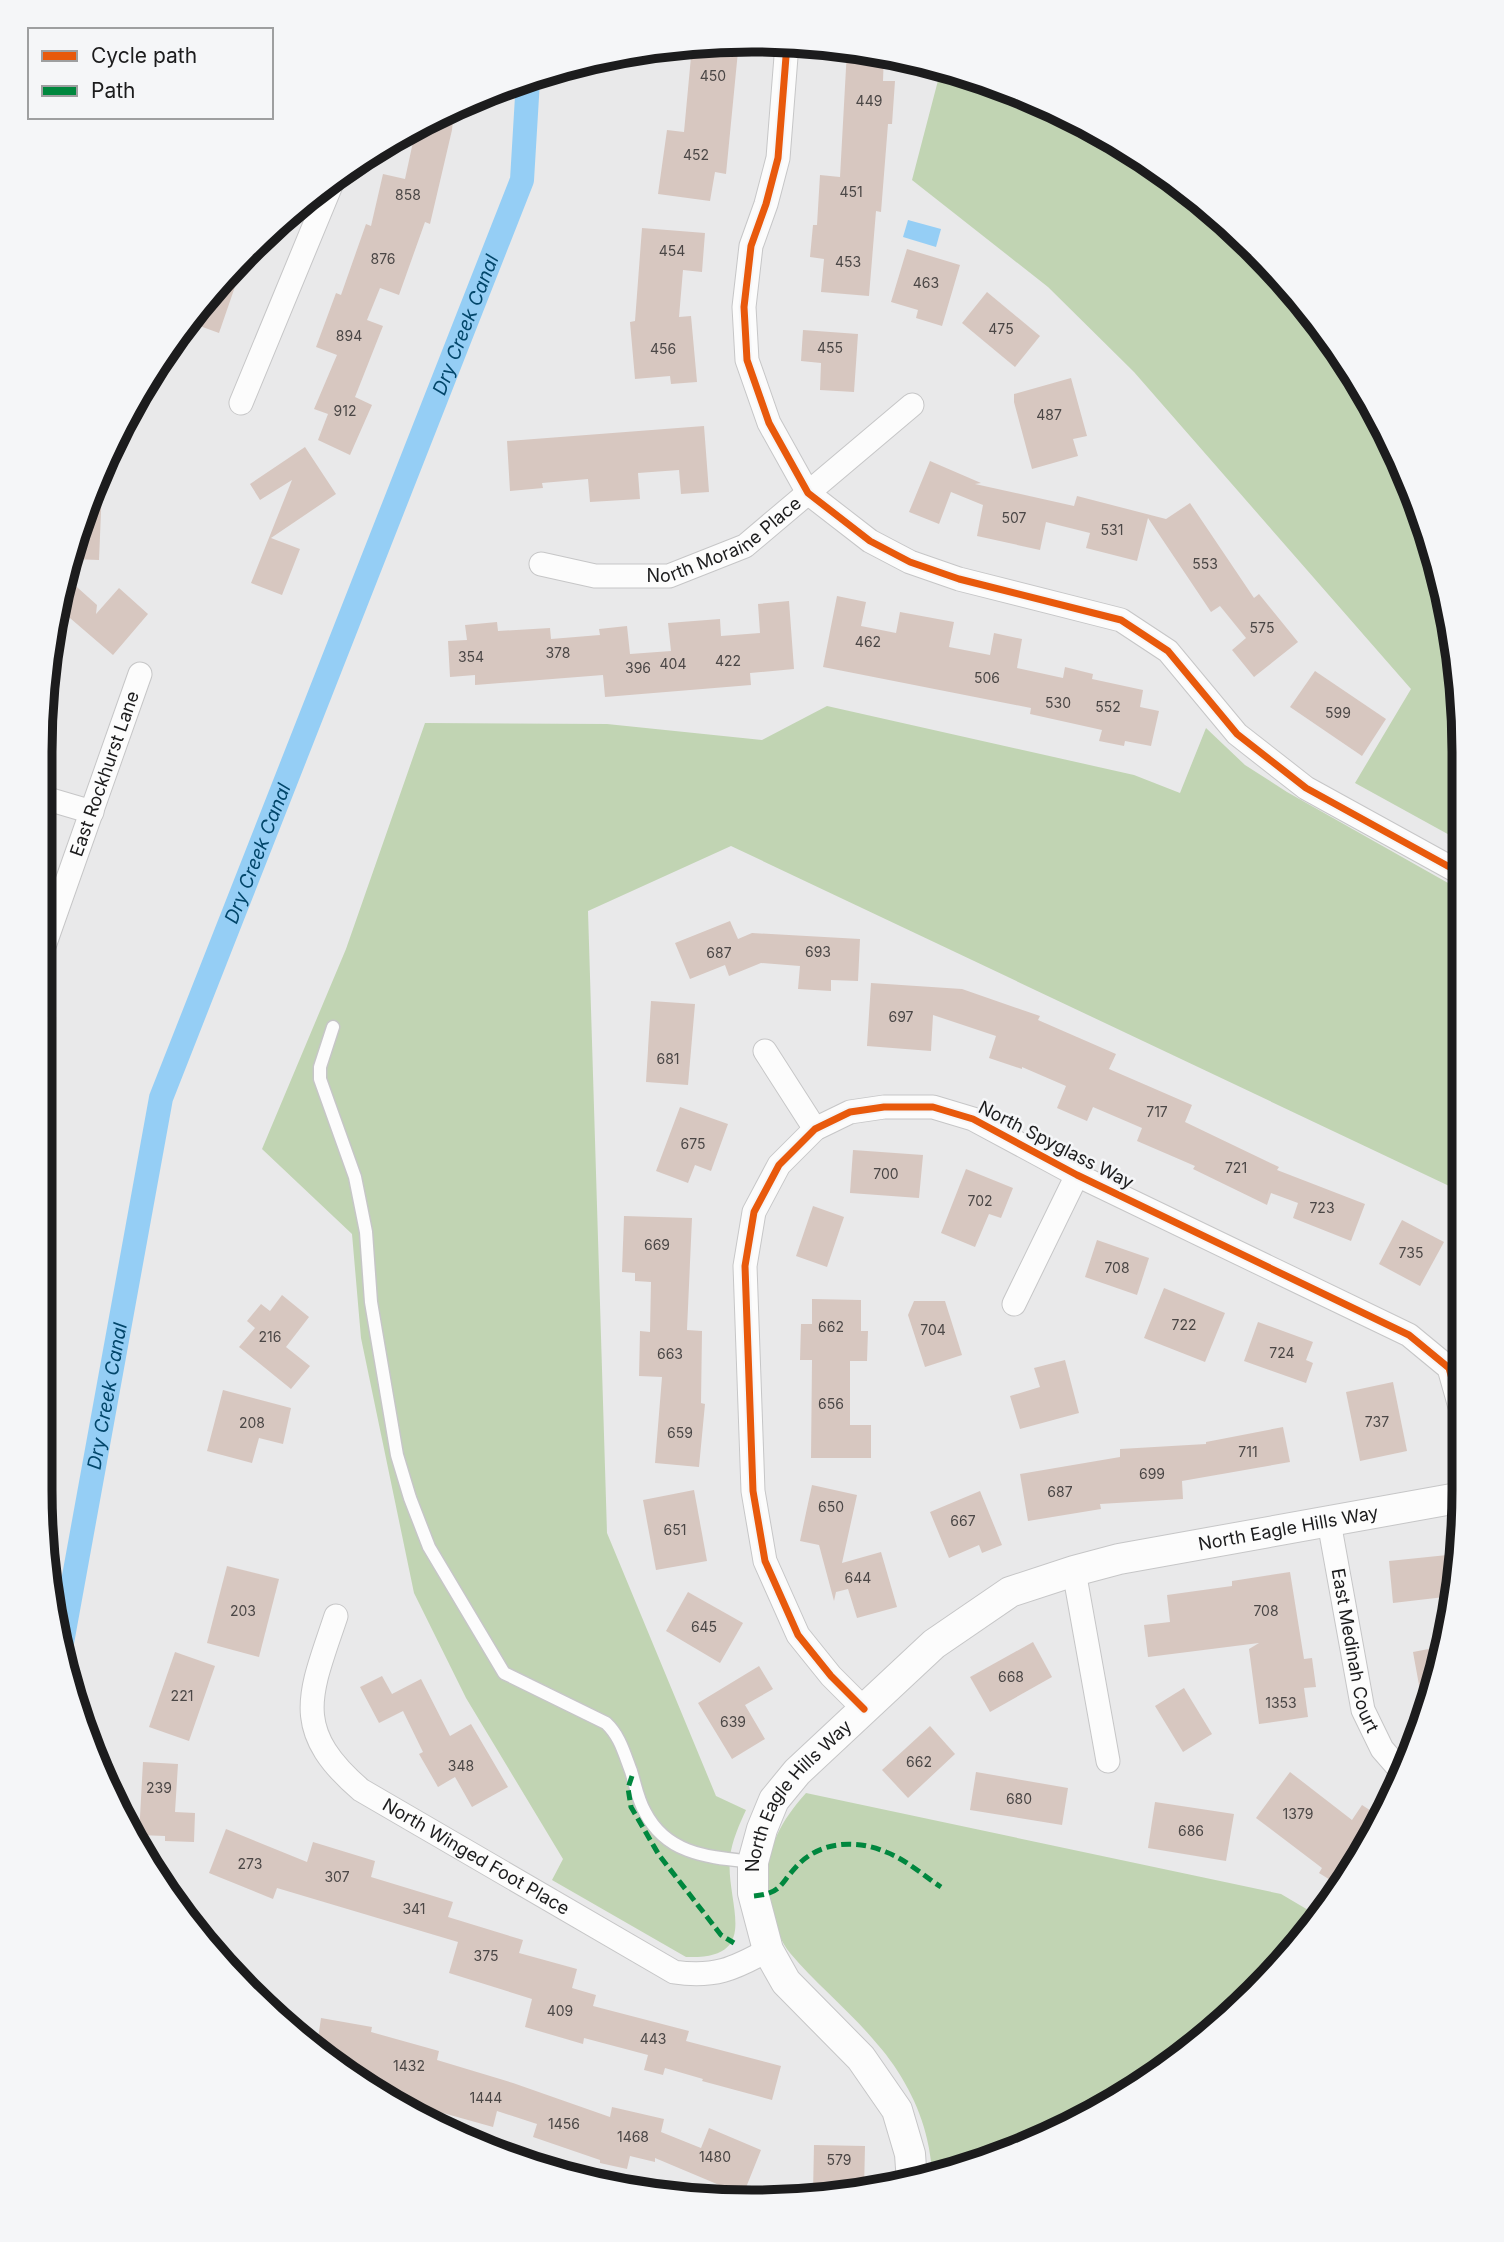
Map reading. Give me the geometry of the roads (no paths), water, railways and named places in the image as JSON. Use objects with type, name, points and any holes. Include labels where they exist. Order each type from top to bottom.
[{"type":"street","points":[[786,53],[778,158],[751,246],[744,307],[747,360],[769,424],[808,493],[870,541],[910,562],[959,579],[1121,620],[1168,652],[1237,734],[1306,788],[1452,868]]},
{"type":"street","points":[[241,403],[326,197]]},
{"type":"street","name":"North Moraine Place","points":[[541,564],[595,576],[668,576],[745,546],[912,405]]},
{"type":"street","name":"East Rockhurst Lane","points":[[52,924],[141,674]]},
{"type":"street","points":[[52,800],[92,812]]},
{"type":"street","points":[[765,1051],[815,1129]]},
{"type":"street","name":"North Spyglass Way","points":[[864,1709],[831,1676],[798,1635],[765,1561],[753,1491],[745,1266],[754,1212],[779,1165],[815,1129],[849,1112],[884,1107],[933,1107],[972,1118],[1077,1175],[1409,1335],[1449,1368],[1452,1379]]},
{"type":"street","name":"North Spyglass Way","points":[[1014,1304],[1077,1175]]},
{"type":"street","name":"North Eagle Hills Way","points":[[911,2171],[910,2154],[897,2110],[861,2058],[786,1982],[768,1950],[754,1893],[753,1862],[774,1800],[797,1772],[934,1644],[1010,1592],[1119,1559],[1452,1499]]},
{"type":"street","name":"East Medinah Court","points":[[1329,1522],[1363,1710],[1382,1749],[1395,1764]]},
{"type":"street","points":[[1074,1571],[1108,1761]]},
{"type":"street","name":"North Winged Foot Place","points":[[336,1616],[314,1681],[312,1704],[315,1730],[324,1752],[342,1774],[361,1790],[674,1972],[697,1976],[719,1973],[741,1965],[768,1950]]},
{"type":"lane","points":[[333,1027],[320,1067],[320,1079],[355,1177],[366,1231],[371,1302],[397,1455],[429,1547],[504,1673],[606,1723],[614,1730],[621,1741],[643,1810],[665,1840],[697,1855],[753,1862]]},
{"type":"water","points":[[908,220],[941,229],[936,247],[903,237]]},
{"type":"waterway","name":"Dry Creek Canal","points":[[66,1623],[161,1098],[522,180],[527,90]]}]
